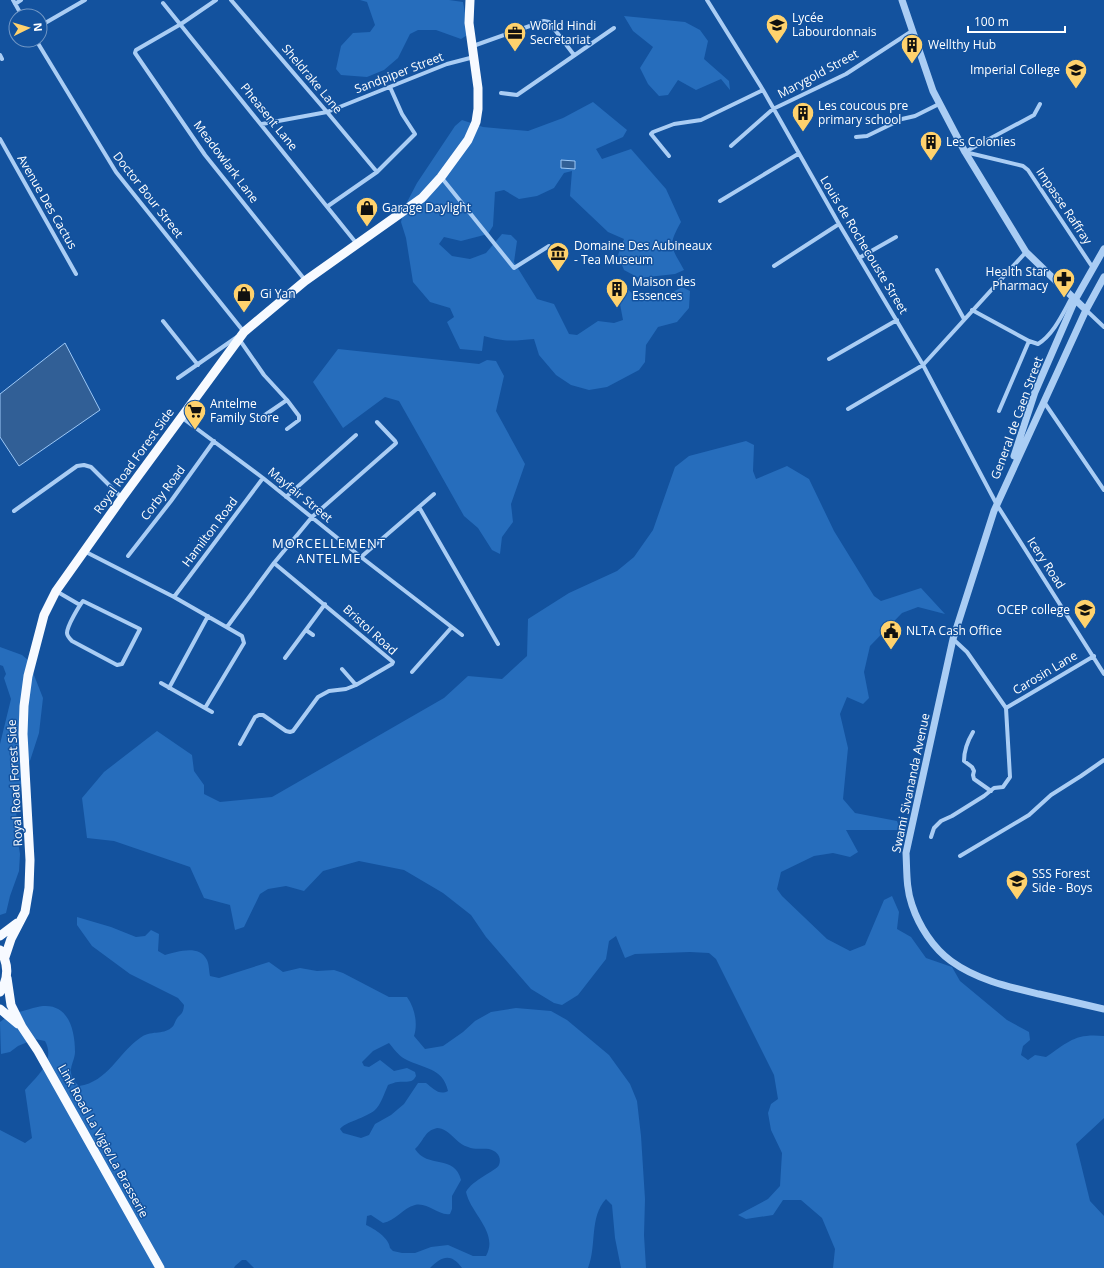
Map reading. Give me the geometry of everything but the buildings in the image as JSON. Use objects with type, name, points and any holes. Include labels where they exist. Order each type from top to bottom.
[{"type":"main road","name":"Royal Road Forest Side","points":[[2,954],[25,912],[29,888],[30,860],[23,734],[24,706],[28,676],[44,615],[56,591],[84,551],[242,336],[305,280],[422,198],[441,177],[468,140],[476,122],[478,109],[478,88],[468,23],[470,0]]},
{"type":"main road","points":[[0,936],[20,921]]},
{"type":"main road","points":[[2,954],[8,971],[7,978],[11,1005],[22,1027]]},
{"type":"main road","points":[[0,992],[7,978]]},
{"type":"main road","points":[[0,1009],[22,1027]]},
{"type":"main road","name":"Link Road La Vigie/La Brasserie","points":[[22,1027],[42,1058],[160,1268]]},
{"type":"street","points":[[14,2],[21,0]]},
{"type":"street","points":[[48,21],[85,0]]},
{"type":"street","points":[[181,24],[216,0]]},
{"type":"street","name":"Sheldrake Lane","points":[[231,0],[328,112],[377,172]]},
{"type":"street","name":"Louis de Rochecouste Street","points":[[707,0],[763,90],[798,154],[923,365],[997,505]]},
{"type":"street","points":[[902,0],[933,91],[939,104],[965,152],[1026,252],[1104,326]]},
{"type":"street","name":"Pheasent Lane","points":[[163,3],[358,244]]},
{"type":"street","points":[[472,46],[544,21],[549,22],[574,55]]},
{"type":"street","name":"Meadowlark Lane","points":[[181,24],[136,50],[135,53],[205,155],[305,280]]},
{"type":"street","points":[[501,93],[517,95],[614,28]]},
{"type":"street","name":"Marygold Street","points":[[730,146],[773,109],[846,74],[912,31]]},
{"type":"street","name":"Doctor Bour Street","points":[[41,48],[116,172],[242,336],[264,375],[287,400],[300,418],[287,429]]},
{"type":"street","name":"Sandpiper Street","points":[[262,124],[328,112],[447,64],[474,57]]},
{"type":"street","points":[[328,206],[377,172],[415,134],[402,114],[390,86]]},
{"type":"street","points":[[668,156],[651,134],[653,132],[674,124],[701,120],[763,90]]},
{"type":"street","points":[[856,137],[867,136],[902,119],[915,116],[939,104]]},
{"type":"street","points":[[965,152],[1034,115],[1040,104]]},
{"type":"street","name":"Avenue Des Cactus","points":[[0,140],[2,146],[76,274]]},
{"type":"street","name":"Impasse Raffray","points":[[965,152],[1024,166],[1093,268]]},
{"type":"street","points":[[720,201],[798,154]]},
{"type":"street","points":[[441,177],[514,268],[549,246]]},
{"type":"street","points":[[774,266],[839,224]]},
{"type":"street","points":[[859,258],[896,238]]},
{"type":"street","name":"General de Caen Street","points":[[1003,491],[1035,392],[1074,299],[1104,249]]},
{"type":"street","points":[[848,409],[923,365],[1026,252]]},
{"type":"street","points":[[937,270],[964,319]]},
{"type":"street","name":"General de Caen Street","points":[[1003,491],[1086,310],[1104,277]]},
{"type":"street","points":[[972,310],[1029,342],[1038,344],[1045,340],[1074,299]]},
{"type":"street","points":[[829,359],[897,320]]},
{"type":"street","points":[[163,321],[198,365]]},
{"type":"street","points":[[178,378],[242,336]]},
{"type":"street","points":[[999,411],[1029,342]]},
{"type":"street","points":[[262,417],[287,400]]},
{"type":"street","points":[[1043,402],[1104,490]]},
{"type":"street","name":"Mayfair Street","points":[[181,417],[262,478],[451,628],[462,635]]},
{"type":"street","points":[[227,627],[274,563],[312,517],[396,443],[395,440],[377,422]]},
{"type":"street","points":[[286,497],[356,435]]},
{"type":"street","name":"Corby Road","points":[[128,556],[171,501],[214,441]]},
{"type":"street","points":[[14,511],[77,466],[84,465],[91,467],[122,498]]},
{"type":"street","name":"Hamilton Road","points":[[174,597],[262,478]]},
{"type":"street","name":"Swami Sivananda Avenue","points":[[1003,491],[997,505],[953,639],[906,853],[907,885],[912,904],[922,929],[936,947],[950,961],[970,973],[1020,990],[1104,1010]]},
{"type":"street","points":[[361,557],[434,494]]},
{"type":"street","name":"Icery Road","points":[[997,505],[1104,674]]},
{"type":"street","points":[[419,507],[498,644]]},
{"type":"street","points":[[84,551],[174,597],[242,636],[244,643],[204,708]]},
{"type":"street","name":"Bristol Road","points":[[240,744],[255,717],[263,715],[286,731],[290,732],[318,696],[356,685],[393,662],[274,563]]},
{"type":"street","points":[[56,591],[80,605]]},
{"type":"street","points":[[85,601],[140,629],[122,664],[117,666],[72,641],[68,637],[68,627],[80,605],[85,601]]},
{"type":"street","points":[[285,658],[325,604]]},
{"type":"street","points":[[169,688],[208,616]]},
{"type":"street","points":[[412,672],[451,628]]},
{"type":"street","points":[[306,630],[313,635]]},
{"type":"street","points":[[930,837],[934,828],[941,821],[952,816],[994,788],[1003,787],[1010,777],[1006,708],[967,652],[953,639]]},
{"type":"street","name":"Carosin Lane","points":[[1006,708],[1094,656]]},
{"type":"street","points":[[342,669],[356,685]]},
{"type":"street","points":[[161,683],[212,712]]},
{"type":"street","points":[[973,732],[965,747],[964,762],[972,767],[974,771],[974,779],[991,791]]},
{"type":"street","points":[[960,856],[1029,815],[1051,795],[1082,776],[1104,760]]},
{"type":"shaded area","points":[[360,0],[449,0],[463,2],[469,34],[461,39],[436,30],[418,30],[410,34],[398,58],[384,70],[367,77],[341,75],[336,69],[341,46],[353,33],[370,32],[375,25],[367,2]]},
{"type":"shaded area","points":[[624,16],[685,22],[700,30],[708,41],[704,59],[729,81],[730,90],[721,79],[696,90],[678,80],[668,95],[659,96],[648,84],[640,68],[653,47],[633,31]]},
{"type":"shaded area","points":[[593,102],[627,130],[623,137],[596,149],[602,159],[631,149],[666,189],[681,222],[672,242],[672,246],[684,270],[675,274],[639,278],[624,270],[618,255],[624,239],[608,232],[570,196],[572,171],[564,173],[554,188],[537,196],[519,199],[504,190],[495,192],[493,226],[488,234],[461,241],[444,237],[439,244],[452,256],[470,259],[486,253],[502,234],[511,235],[517,241],[514,262],[537,299],[554,304],[569,334],[577,335],[598,321],[614,323],[623,320],[620,304],[610,290],[612,282],[621,283],[634,295],[651,301],[660,299],[682,287],[690,291],[689,308],[677,322],[658,327],[646,345],[645,362],[639,370],[607,387],[589,390],[571,385],[556,375],[539,355],[534,339],[509,340],[484,336],[482,351],[460,349],[447,322],[454,317],[450,308],[430,302],[413,282],[406,238],[401,222],[405,206],[417,183],[455,126],[462,120],[483,127],[528,131],[563,118]]},
{"type":"shaded area","points":[[561,160],[575,161],[575,169],[561,168]]},
{"type":"shaded area","points":[[65,343],[100,410],[19,466],[0,437],[0,394]]},
{"type":"shaded area","points":[[338,349],[479,364],[487,360],[496,361],[504,376],[496,411],[525,464],[511,504],[513,522],[502,537],[500,554],[492,550],[478,528],[464,516],[399,401],[385,397],[343,428],[313,382]]},
{"type":"shaded area","points":[[746,441],[754,445],[753,471],[756,479],[787,466],[809,479],[834,531],[874,596],[881,601],[921,588],[945,614],[918,607],[902,613],[870,646],[864,672],[869,698],[863,704],[847,697],[840,714],[848,748],[843,799],[855,813],[897,821],[900,830],[846,830],[858,852],[850,857],[833,853],[814,856],[781,872],[777,889],[782,896],[827,939],[850,951],[865,945],[884,900],[892,896],[899,912],[897,929],[911,937],[926,958],[952,967],[960,981],[1007,1020],[1029,1032],[1030,1040],[1023,1046],[1021,1055],[1028,1060],[1035,1055],[1046,1057],[1066,1043],[1079,1037],[1094,1035],[1104,1036],[1104,1118],[1076,1144],[1090,1201],[1104,1216],[1104,1268],[833,1268],[835,1249],[822,1218],[801,1200],[783,1200],[773,1215],[746,1219],[738,1215],[768,1199],[780,1186],[782,1153],[771,1130],[768,1113],[771,1104],[778,1099],[774,1075],[716,959],[709,953],[690,952],[635,954],[625,958],[616,936],[609,941],[606,959],[578,995],[562,1005],[554,1003],[531,989],[486,937],[471,915],[443,893],[404,870],[359,861],[323,871],[304,891],[286,886],[268,889],[260,894],[244,927],[235,930],[230,905],[204,898],[190,867],[114,841],[87,838],[82,798],[104,772],[157,731],[192,755],[194,771],[204,785],[204,794],[220,802],[272,797],[444,698],[468,676],[502,679],[527,656],[528,619],[569,593],[617,571],[634,557],[653,530],[675,467],[689,456]]},
{"type":"shaded area","points":[[0,647],[22,655],[28,660],[43,698],[39,733],[16,804],[17,835],[20,854],[19,871],[10,896],[6,913],[0,915],[0,744],[11,699],[4,678],[6,674],[3,666],[0,665]]},
{"type":"shaded area","points":[[77,917],[111,927],[136,937],[145,936],[151,930],[159,934],[158,951],[165,955],[188,950],[199,952],[207,960],[210,976],[219,978],[269,962],[283,972],[300,968],[317,971],[334,970],[343,973],[389,997],[407,997],[410,1001],[415,1016],[416,1026],[414,1036],[425,1049],[443,1046],[463,1032],[475,1021],[491,1012],[516,1008],[551,1011],[567,1020],[609,1055],[630,1084],[637,1101],[645,1199],[644,1235],[646,1268],[621,1268],[615,1238],[612,1205],[606,1199],[597,1214],[591,1259],[588,1268],[462,1268],[454,1260],[446,1258],[442,1259],[430,1268],[254,1268],[246,1260],[242,1260],[234,1268],[0,1268],[0,1130],[25,1143],[32,1138],[25,1090],[44,1068],[47,1062],[48,1048],[45,1041],[35,1039],[18,1046],[10,1052],[1,1054],[0,1022],[20,1012],[44,1006],[53,1007],[61,1011],[66,1016],[73,1033],[75,1052],[71,1073],[73,1079],[79,1086],[98,1079],[132,1044],[140,1038],[148,1034],[171,1028],[184,1009],[184,1005],[178,998],[130,974],[92,946],[77,925]],"holes":[[[389,1043],[398,1054],[405,1059],[431,1070],[442,1077],[448,1091],[442,1093],[426,1083],[418,1083],[404,1104],[391,1115],[375,1124],[369,1135],[361,1138],[343,1133],[340,1129],[371,1113],[377,1108],[388,1085],[397,1082],[408,1082],[413,1080],[416,1076],[415,1072],[407,1068],[394,1071],[380,1060],[369,1067],[364,1066],[362,1062],[373,1051]],[[437,1128],[446,1131],[465,1146],[494,1151],[500,1159],[497,1167],[473,1184],[466,1192],[473,1208],[487,1231],[489,1248],[486,1256],[473,1256],[448,1245],[431,1247],[415,1253],[393,1251],[384,1237],[366,1225],[367,1216],[371,1215],[383,1223],[391,1220],[415,1205],[424,1205],[441,1213],[450,1214],[452,1209],[452,1196],[461,1180],[458,1172],[447,1164],[426,1159],[415,1149],[429,1131]]]},
{"type":"place","name":"Lycée Labourdonnais","points":[[777,44]]},
{"type":"place","name":"World Hindi Secretariat","points":[[515,52]]},
{"type":"place","name":"Wellthy Hub","points":[[912,64]]},
{"type":"place","name":"Imperial College","points":[[1076,90]]},
{"type":"place","name":"Les coucous pre primary school","points":[[803,132]]},
{"type":"place","name":"Les Colonies","points":[[931,162]]},
{"type":"place","name":"Garage Daylight","points":[[367,228]]},
{"type":"place","name":"Domaine Des Aubineaux - Tea Museum","points":[[558,272]]},
{"type":"place","name":"Health Star Pharmacy","points":[[1064,298]]},
{"type":"place","name":"Maison des Essences","points":[[617,308]]},
{"type":"place","name":"Gi Yan","points":[[244,314]]},
{"type":"place","name":"Antelme Family Store","points":[[195,430]]},
{"type":"place","name":"OCEP college","points":[[1085,630]]},
{"type":"place","name":"NLTA Cash Office","points":[[891,650]]},
{"type":"place","name":"SSS Forest Side - Boys","points":[[1017,900]]},
{"type":"district","name":"MORCELLEMENT ANTELME","points":[[329,550]]}]
